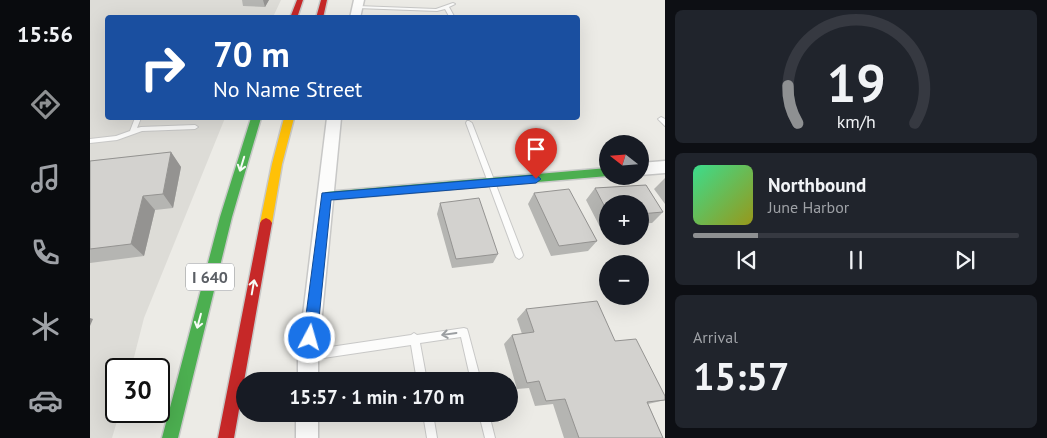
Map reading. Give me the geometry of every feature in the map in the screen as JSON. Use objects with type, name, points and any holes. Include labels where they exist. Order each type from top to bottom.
[{"type":"main road","points":[[294,15],[300,0]]},
{"type":"main road","points":[[320,15],[324,0]]},
{"type":"main road","name":"I 640","points":[[170,438],[226,218],[255,120]]},
{"type":"main road","name":"I 640","points":[[226,438],[277,164],[288,120]]},
{"type":"main road","points":[[326,196],[599,173]]},
{"type":"street","points":[[308,372],[308,356],[334,120]]},
{"type":"street","points":[[649,168],[664,166]]},
{"type":"street","points":[[306,438],[307,422]]},
{"type":"lane","points":[[411,0],[414,9]]},
{"type":"lane","points":[[357,8],[437,10],[453,4]]},
{"type":"lane","points":[[446,7],[451,15]]},
{"type":"lane","points":[[388,8],[389,15]]},
{"type":"lane","points":[[133,130],[137,120]]},
{"type":"lane","points":[[469,124],[519,254]]},
{"type":"lane","points":[[90,141],[116,138],[133,130],[195,127]]},
{"type":"lane","points":[[308,356],[414,338],[464,332],[474,372]]},
{"type":"lane","points":[[414,338],[420,372]]},
{"type":"lane","points":[[429,422],[432,438]]},
{"type":"lane","points":[[486,422],[490,438]]},
{"type":"shaded area","points":[[90,0],[281,0],[274,15],[105,15],[105,120],[224,120],[144,318],[134,358],[105,358],[105,423],[116,423],[112,438],[90,438]]},
{"type":"building","points":[[171,152],[163,194],[143,196],[131,244],[90,249],[90,161]]},
{"type":"building","points":[[646,185],[663,212],[649,213],[649,195],[599,196],[595,188]]},
{"type":"building","points":[[569,189],[597,241],[559,246],[534,193]]},
{"type":"building","points":[[479,198],[498,254],[456,259],[440,203]]},
{"type":"building","points":[[597,301],[615,341],[636,339],[665,396],[665,400],[647,402],[663,438],[579,438],[565,399],[546,401],[539,381],[527,383],[512,335],[534,332],[526,309]]},
{"type":"traffic: fast","points":[[170,438],[226,217],[255,120]]},
{"type":"traffic: fast","points":[[326,196],[599,173]]},
{"type":"traffic: slow","points":[[266,223],[277,164],[288,120]]},
{"type":"traffic: jam","points":[[294,15],[300,0]]},
{"type":"traffic: jam","points":[[320,15],[324,0]]},
{"type":"traffic: jam","points":[[226,438],[266,223]]},
{"type":"route","points":[[310,338],[326,196],[536,179]]}]
